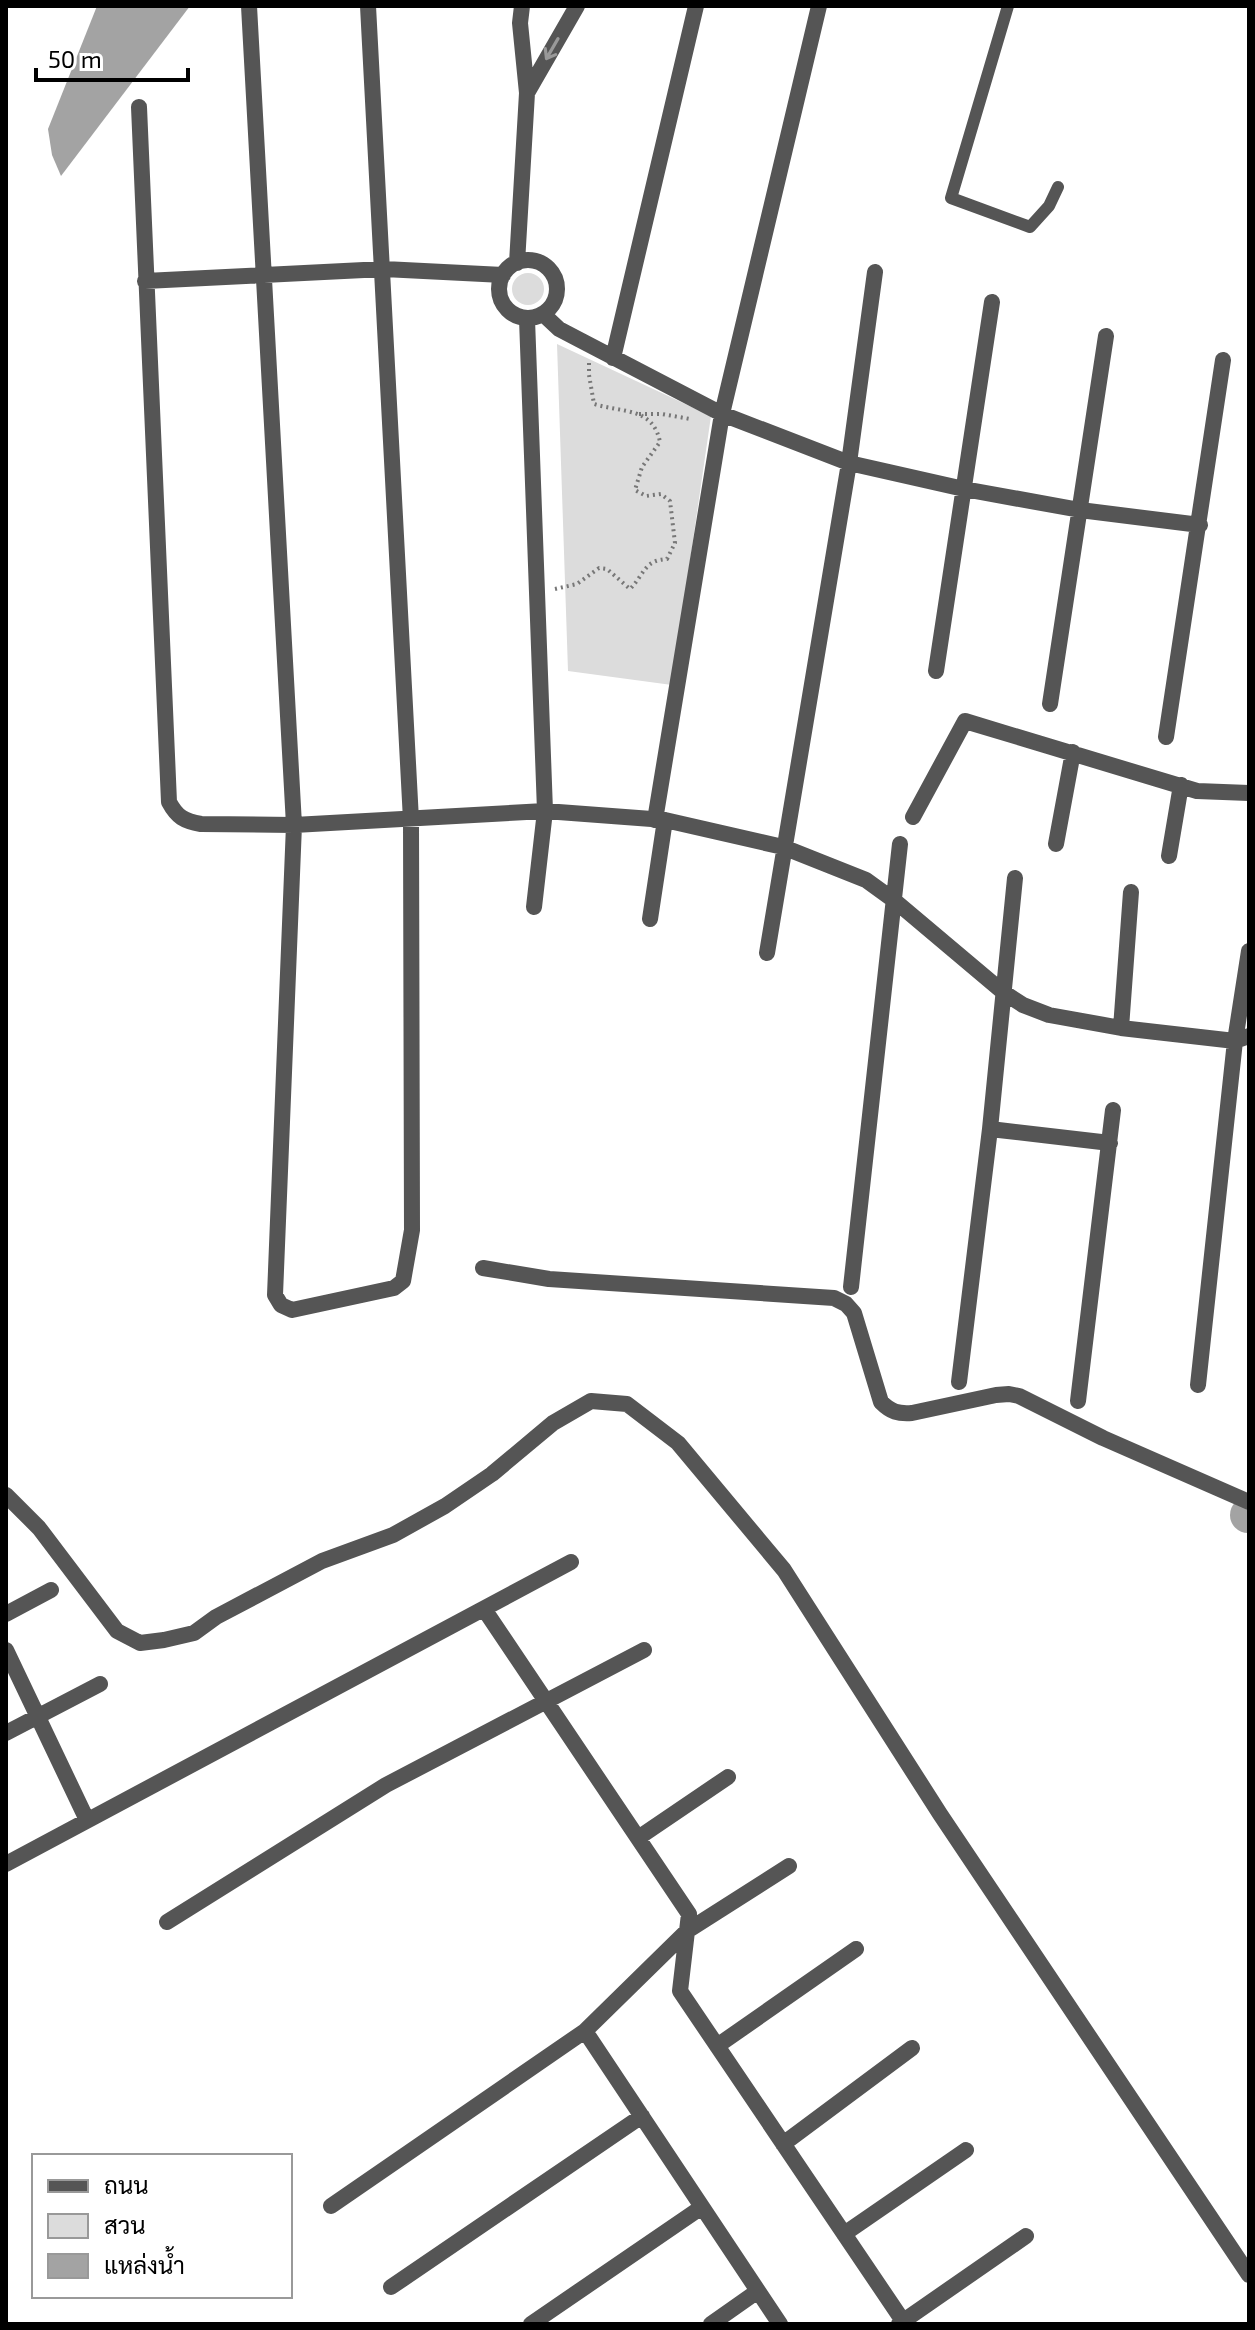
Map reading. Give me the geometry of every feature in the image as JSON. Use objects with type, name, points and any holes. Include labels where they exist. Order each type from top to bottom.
[{"type":"street","points":[[249,6],[294,825],[275,1295],[281,1305],[292,1310],[394,1288],[403,1281],[412,1230],[411,820],[368,6]]},
{"type":"street","points":[[517,263],[527,93],[520,23],[522,6]]},
{"type":"street","points":[[527,93],[577,6]]},
{"type":"street","points":[[613,358],[696,6]]},
{"type":"street","points":[[650,919],[660,820],[721,420],[819,6]]},
{"type":"street","points":[[139,107],[169,802],[176,815],[187,822],[294,825],[545,811],[660,820],[783,847],[866,880],[1003,992],[1023,1005],[1049,1015],[1121,1028],[1242,1038]]},
{"type":"street","points":[[535,316],[551,307],[556,297],[554,276],[538,262],[517,263],[503,275],[500,283],[501,299],[511,313],[535,316],[721,420],[849,463],[964,489],[1080,510],[1200,525]]},
{"type":"street","points":[[145,281],[384,269],[503,275]]},
{"type":"street","points":[[767,953],[849,463],[875,272]]},
{"type":"street","points":[[936,671],[992,302]]},
{"type":"street","points":[[534,907],[545,811],[537,593],[535,316]]},
{"type":"street","points":[[1050,704],[1106,336]]},
{"type":"street","points":[[1166,737],[1223,360]]},
{"type":"street","points":[[913,817],[965,721],[1197,791],[1249,793]]},
{"type":"street","points":[[1056,844],[1073,752]]},
{"type":"street","points":[[1169,856],[1181,785]]},
{"type":"street","points":[[851,1287],[900,844]]},
{"type":"street","points":[[959,1382],[990,1129],[1015,878]]},
{"type":"street","points":[[1121,1028],[1131,892]]},
{"type":"street","points":[[1198,1385],[1242,1038],[1249,951]]},
{"type":"street","points":[[1078,1401],[1113,1110]]},
{"type":"street","points":[[990,1129],[1110,1143]]},
{"type":"street","points":[[483,1268],[549,1279],[834,1298],[854,1313],[877,1391],[888,1409],[899,1414],[912,1413],[996,1395],[1019,1396],[1103,1438],[1249,1502]]},
{"type":"street","points":[[6,1495],[39,1528],[117,1631],[140,1643],[164,1640],[194,1633],[216,1617],[322,1561],[393,1535],[445,1506],[492,1474],[553,1423],[591,1401],[627,1404],[678,1443],[784,1570],[940,1814],[1249,2275]]},
{"type":"street","points":[[6,1864],[571,1562]]},
{"type":"street","points":[[6,1614],[51,1590]]},
{"type":"street","points":[[484,1609],[689,1914],[680,1991],[903,2323],[1026,2236]]},
{"type":"street","points":[[6,1650],[87,1820]]},
{"type":"street","points":[[167,1922],[386,1785],[644,1650]]},
{"type":"street","points":[[6,1733],[100,1684]]},
{"type":"street","points":[[638,1838],[728,1777]]},
{"type":"street","points":[[331,2206],[585,2031],[687,1931],[789,1866]]},
{"type":"street","points":[[717,2046],[856,1949]]},
{"type":"street","points":[[585,2031],[780,2324]]},
{"type":"street","points":[[783,2144],[912,2048]]},
{"type":"street","points":[[391,2287],[642,2116]]},
{"type":"street","points":[[844,2234],[966,2150]]},
{"type":"street","points":[[531,2324],[702,2207]]},
{"type":"street","points":[[711,2324],[758,2291]]},
{"type":"lane","points":[[1008,6],[951,198],[1030,227],[1049,206],[1058,187]]},
{"type":"path","points":[[537,593],[577,584],[599,568],[607,569],[630,589],[643,567],[656,560],[667,559],[675,543],[670,501],[661,494],[646,496],[635,490],[642,467],[660,442],[657,428],[648,418],[594,404],[589,375],[590,346]]},
{"type":"path","points":[[637,414],[721,420]]},
{"type":"green space","points":[[528,273],[539,278],[544,289],[539,300],[528,305],[517,300],[512,289],[517,278]]},
{"type":"green space","points":[[557,344],[711,416],[672,685],[568,671]]},
{"type":"water","points":[[97,6],[190,6],[61,176],[52,155],[48,129]]}]
